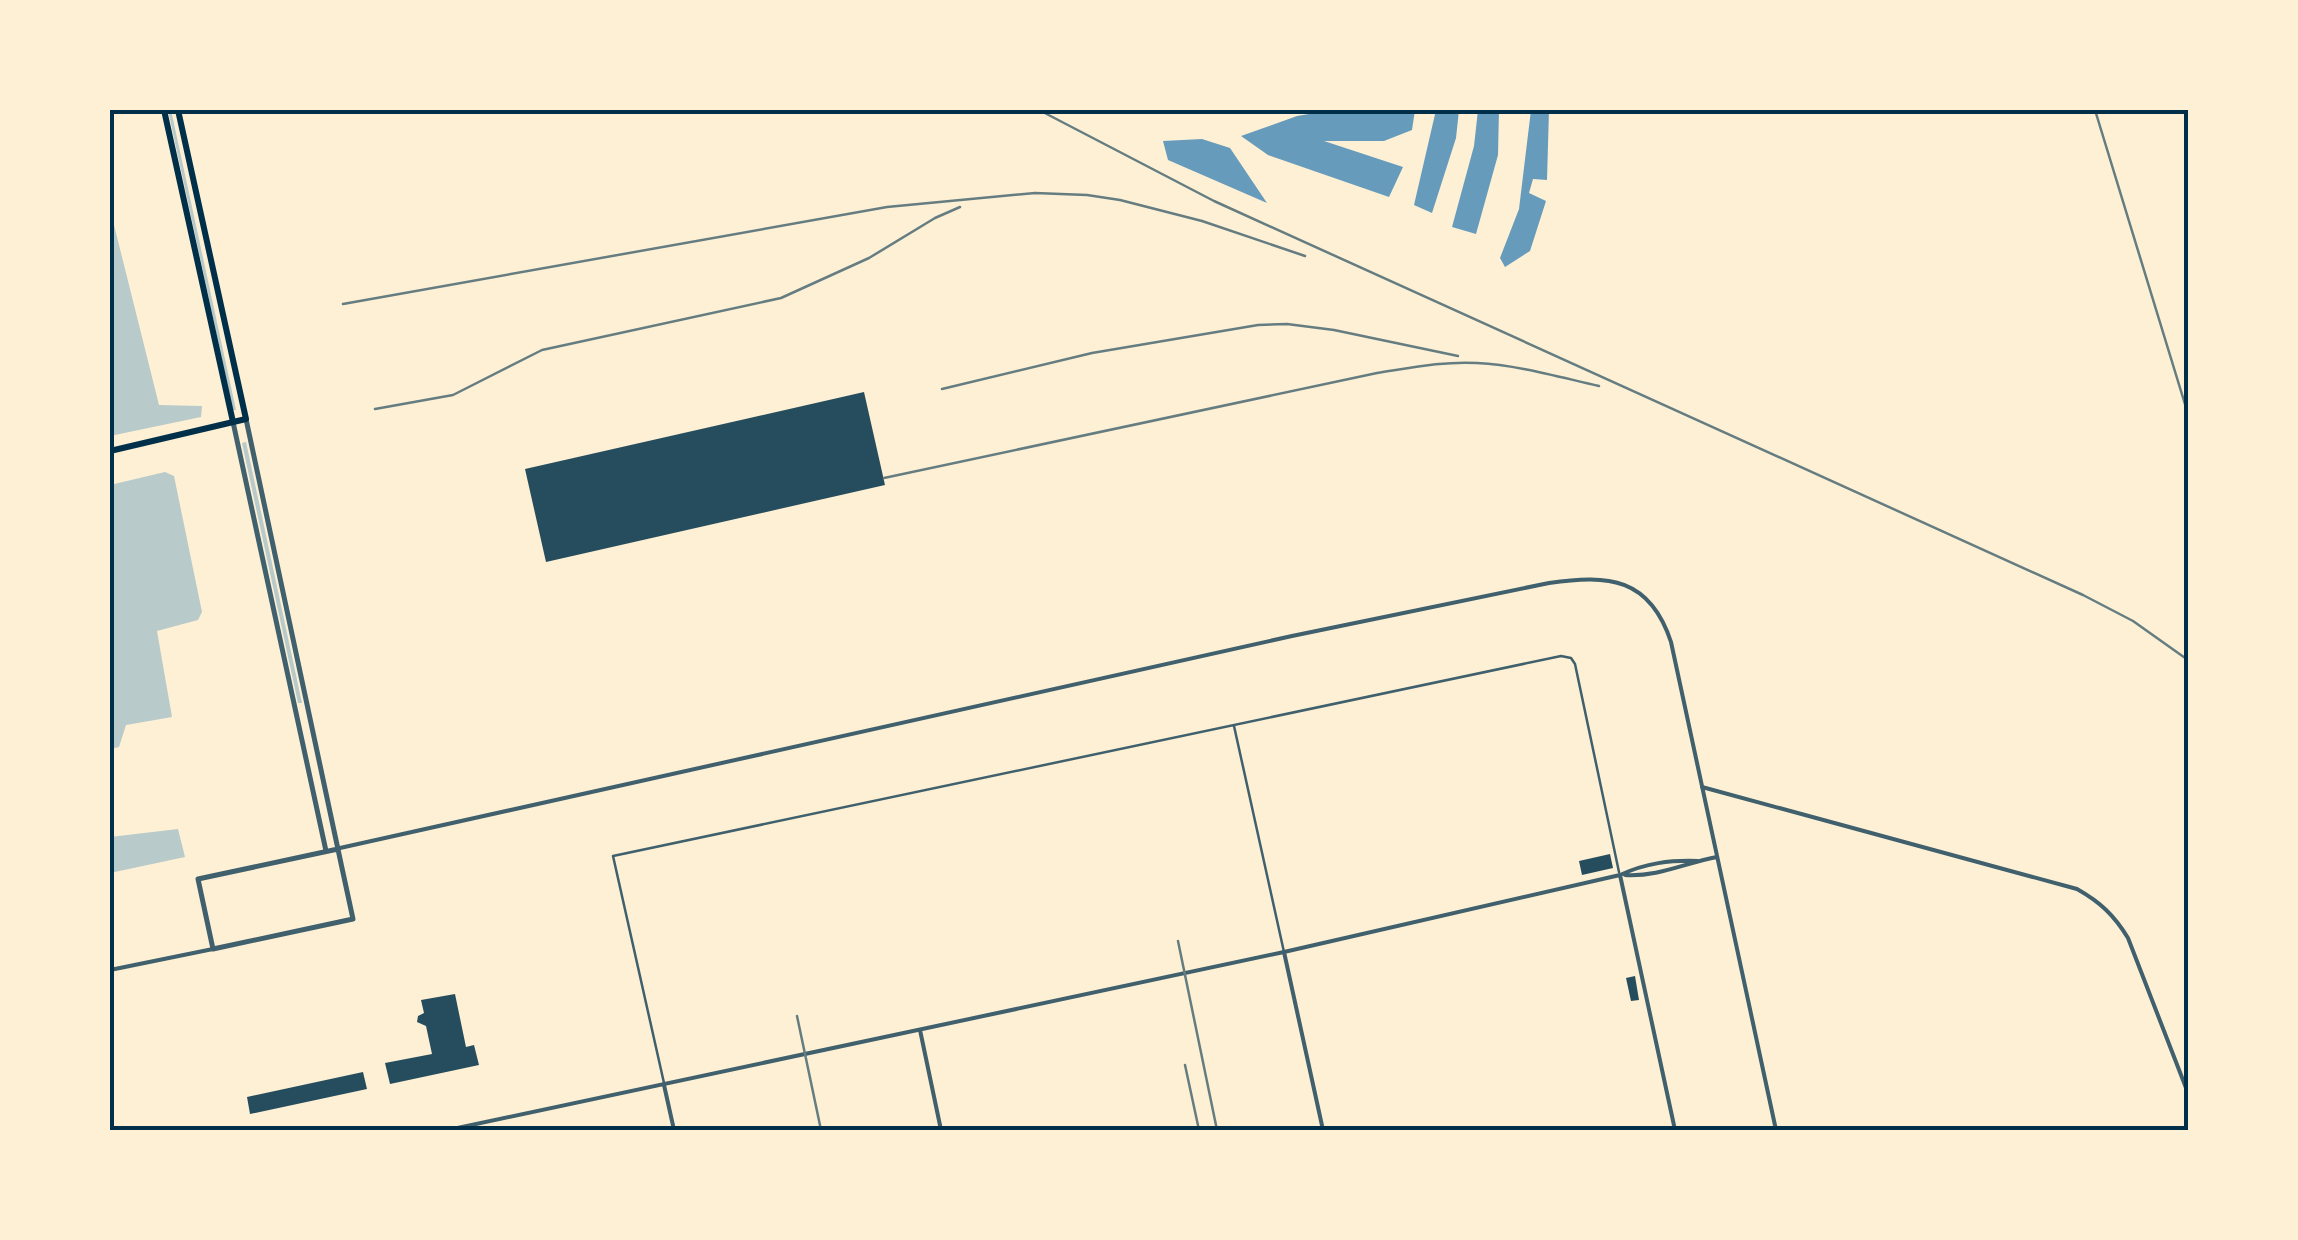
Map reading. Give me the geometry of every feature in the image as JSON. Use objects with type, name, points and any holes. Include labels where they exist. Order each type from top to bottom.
[{"type":"main road","points":[[164,110],[233,422]]},
{"type":"main road","points":[[110,451],[246,419],[178,110]]},
{"type":"street","points":[[110,970],[352,919],[246,419]]},
{"type":"street","points":[[233,422],[326,852]]},
{"type":"street","points":[[213,948],[198,879],[1311,632],[1549,583],[1590,579],[1643,594],[1663,619],[1776,1130]]},
{"type":"street","points":[[298,721],[310,718]]},
{"type":"street","points":[[1702,787],[2077,889],[2099,902],[2128,938],[2188,1092]]},
{"type":"street","points":[[448,1130],[1284,952],[1620,875],[1640,866],[1717,858]]},
{"type":"street","points":[[1620,875],[1672,871],[1698,861]]},
{"type":"street","points":[[1620,875],[1675,1130]]},
{"type":"street","points":[[1284,952],[1322,1130]]},
{"type":"street","points":[[920,1030],[941,1130]]},
{"type":"street","points":[[664,1085],[674,1130]]},
{"type":"lane","points":[[664,1085],[613,856],[1561,656],[1575,664],[1620,875]]},
{"type":"lane","points":[[1234,725],[1284,952]]},
{"type":"shaded area","points":[[171,110],[236,410],[233,410]]},
{"type":"shaded area","points":[[110,209],[159,405],[202,406],[201,417],[110,436]]},
{"type":"shaded area","points":[[246,442],[302,703],[298,703],[242,443]]},
{"type":"shaded area","points":[[165,472],[174,476],[202,612],[198,620],[157,631],[172,717],[126,725],[119,747],[110,749],[110,485]]},
{"type":"shaded area","points":[[178,829],[185,857],[110,873],[110,837]]},
{"type":"water","points":[[1333,110],[1415,110],[1412,130],[1384,141],[1324,141],[1403,167],[1389,197],[1268,155],[1241,136],[1297,116]]},
{"type":"water","points":[[1436,110],[1459,110],[1456,138],[1432,213],[1414,205]]},
{"type":"water","points":[[1478,110],[1499,110],[1498,155],[1476,234],[1452,227],[1474,146]]},
{"type":"water","points":[[1531,110],[1549,110],[1547,180],[1533,179],[1529,193],[1546,201],[1530,251],[1505,267],[1500,258],[1519,209]]},
{"type":"water","points":[[1202,139],[1230,148],[1267,203],[1168,160],[1163,141]]},
{"type":"building","points":[[864,392],[885,485],[546,562],[525,469]]},
{"type":"building","points":[[1610,854],[1613,868],[1582,875],[1579,861]]},
{"type":"building","points":[[1635,976],[1639,1000],[1631,1001],[1626,978]]},
{"type":"building","points":[[455,994],[466,1047],[474,1045],[479,1065],[390,1084],[385,1063],[432,1054],[426,1026],[417,1022],[424,1013],[421,1000]]},
{"type":"building","points":[[363,1072],[367,1089],[250,1114],[247,1097]]},
{"type":"railway","points":[[1039,110],[1214,201],[2083,595],[2133,621],[2188,660]]},
{"type":"railway","points":[[2095,110],[2188,414]]},
{"type":"railway","points":[[343,304],[887,207],[1035,193],[1120,200],[1202,221],[1305,256]]},
{"type":"railway","points":[[375,409],[453,395],[542,350],[781,298],[869,258],[960,207]]},
{"type":"railway","points":[[942,389],[1092,353],[1258,325],[1334,330],[1458,356]]},
{"type":"railway","points":[[884,478],[1427,365],[1492,364],[1599,386]]},
{"type":"railway","points":[[1178,941],[1217,1130]]},
{"type":"railway","points":[[797,1016],[821,1130]]},
{"type":"railway","points":[[1185,1065],[1199,1130]]}]
